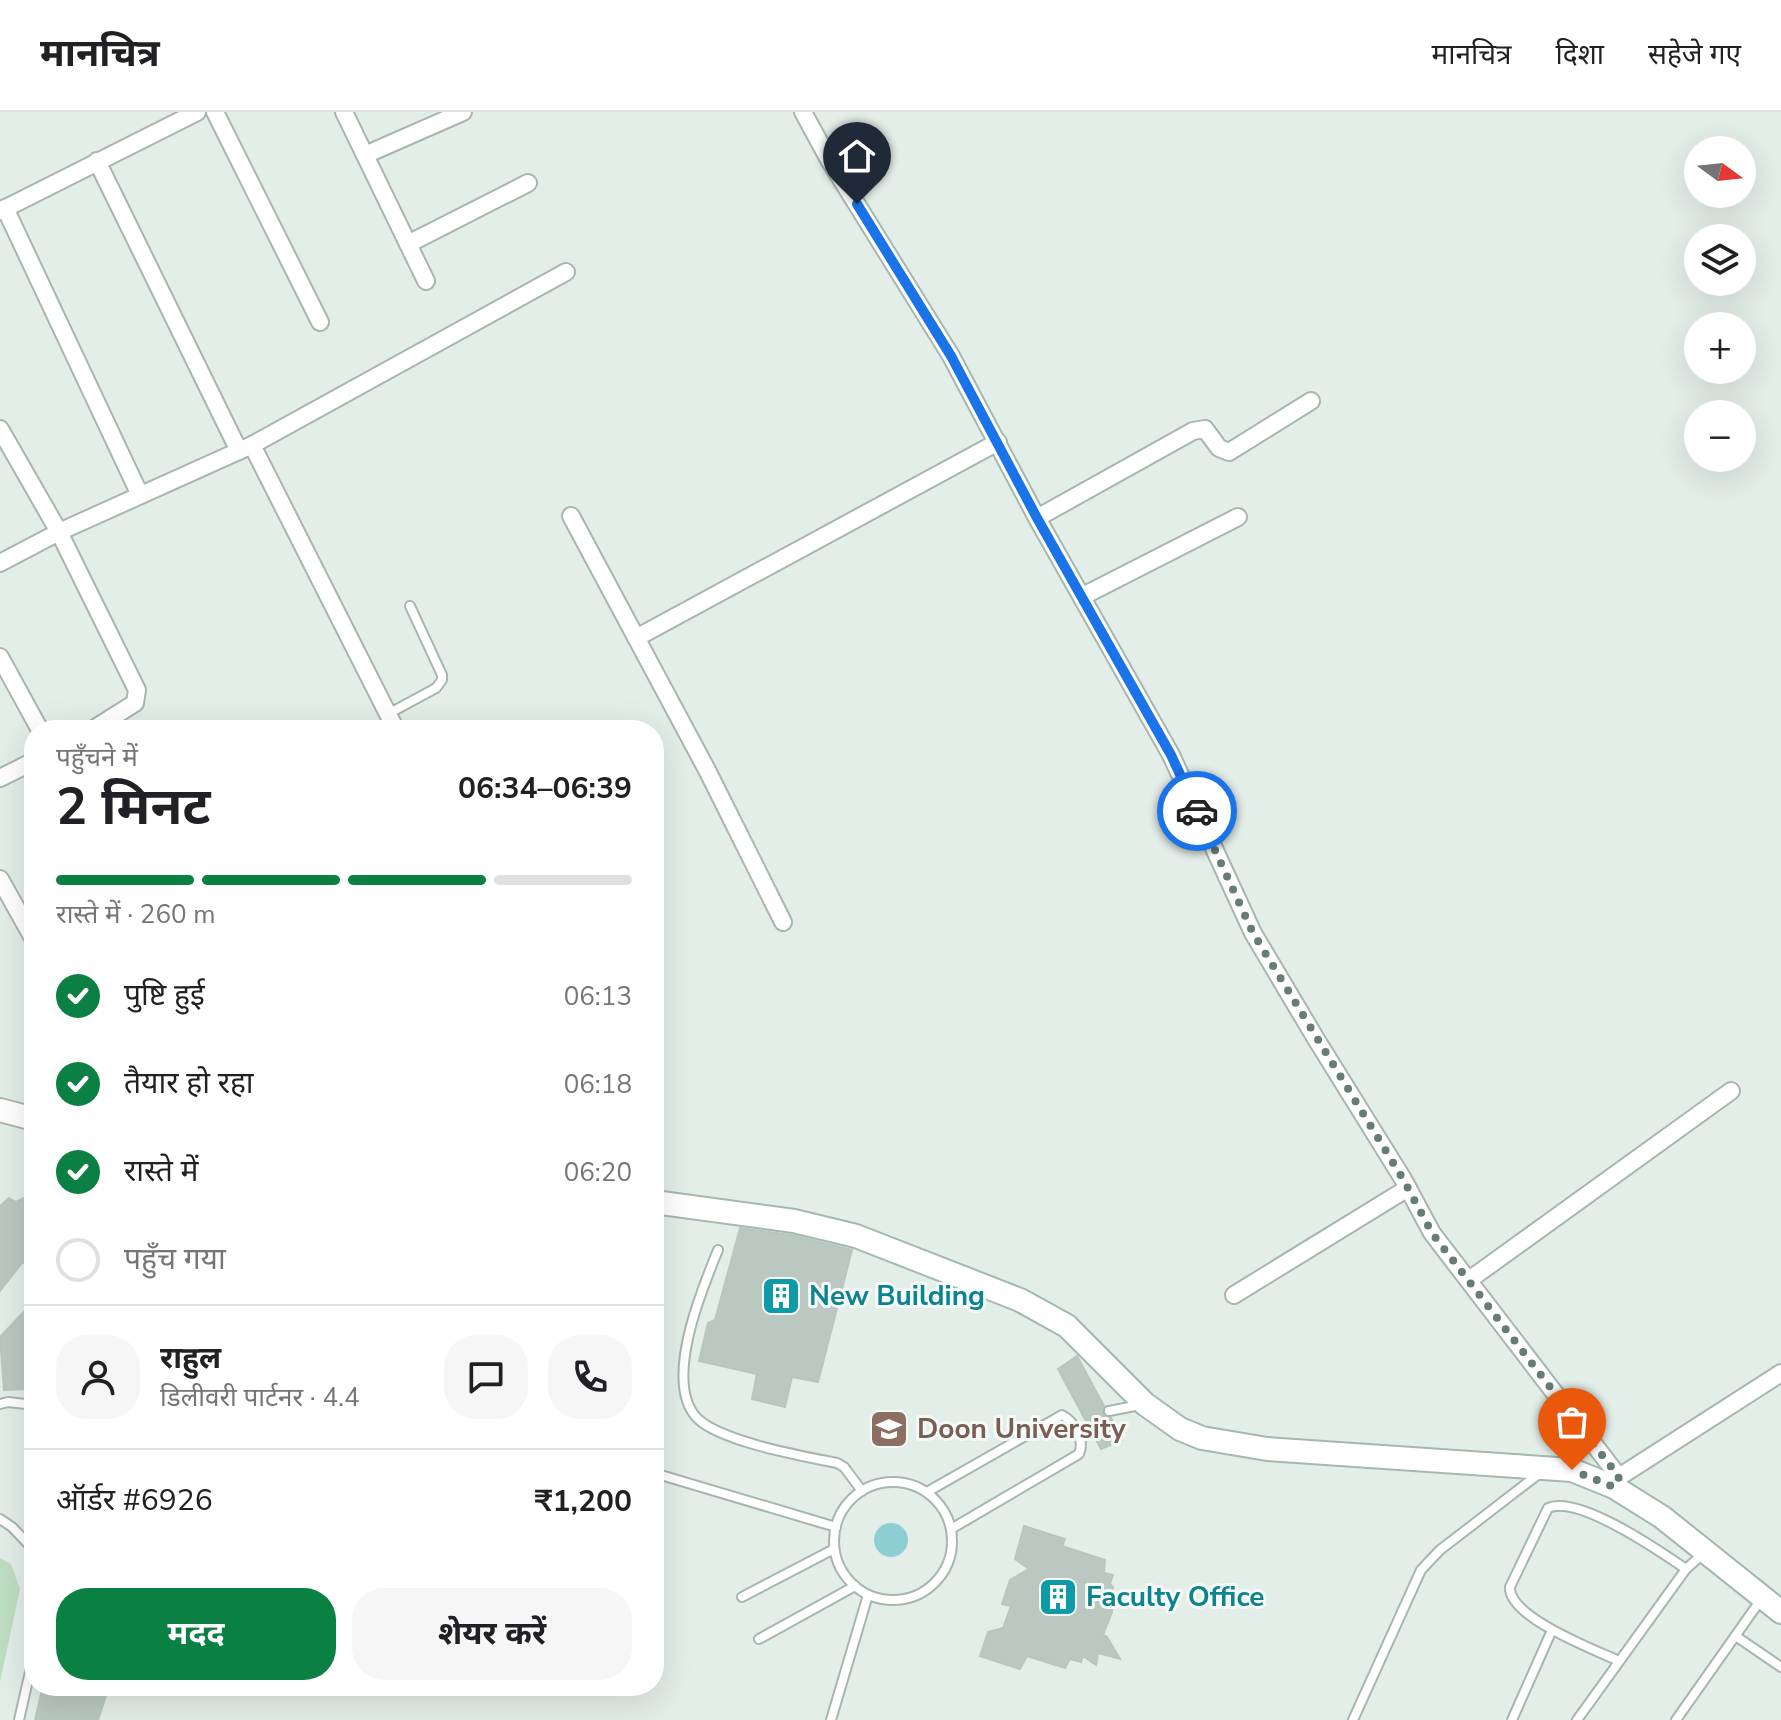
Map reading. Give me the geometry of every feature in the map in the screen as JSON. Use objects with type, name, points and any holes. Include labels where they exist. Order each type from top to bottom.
[{"type":"main road","points":[[0,1110],[24,1116]]},
{"type":"main road","points":[[664,1203],[794,1221],[856,1236],[1020,1300],[1067,1326],[1145,1404],[1180,1429],[1202,1438],[1267,1449],[1547,1467],[1616,1482],[1781,1612]]},
{"type":"street","points":[[140,495],[2,209],[197,112]]},
{"type":"street","points":[[215,112],[320,322]]},
{"type":"street","points":[[344,112],[426,281]]},
{"type":"street","points":[[365,155],[463,112]]},
{"type":"street","points":[[803,112],[828,158],[951,356],[1037,518],[1171,755],[1253,933],[1408,1188],[1432,1233],[1556,1398],[1596,1445],[1616,1482],[1781,1373]]},
{"type":"street","points":[[97,161],[391,720]]},
{"type":"street","points":[[408,244],[528,183]]},
{"type":"street","points":[[0,563],[59,532],[246,448],[566,272]]},
{"type":"street","points":[[1037,518],[1193,431],[1205,429],[1219,448],[1229,452],[1311,401]]},
{"type":"street","points":[[0,429],[59,532],[137,690],[135,703],[110,720]]},
{"type":"street","points":[[636,638],[998,442]]},
{"type":"street","points":[[571,516],[707,770],[783,922]]},
{"type":"street","points":[[1083,596],[1238,517]]},
{"type":"street","points":[[0,657],[35,720]]},
{"type":"street","points":[[0,778],[24,766]]},
{"type":"street","points":[[0,879],[24,922]]},
{"type":"street","points":[[1469,1280],[1731,1091]]},
{"type":"street","points":[[1234,1295],[1408,1188]]},
{"type":"lane","points":[[388,714],[436,688],[442,680],[410,606]]},
{"type":"lane","points":[[718,1250],[685,1344],[683,1375],[692,1413],[701,1422],[724,1434],[788,1453],[837,1463],[844,1467],[862,1491]]},
{"type":"lane","points":[[0,1404],[24,1404]]},
{"type":"lane","points":[[1109,1411],[1145,1404]]},
{"type":"lane","points":[[927,1492],[1062,1415],[1075,1425],[1082,1447],[1079,1454],[951,1529]]},
{"type":"lane","points":[[1075,1425],[1086,1421]]},
{"type":"lane","points":[[1353,1720],[1415,1582],[1428,1561],[1547,1467]]},
{"type":"lane","points":[[664,1476],[836,1527]]},
{"type":"lane","points":[[883,1482],[906,1483],[927,1492],[938,1502],[951,1529],[952,1542],[946,1567],[929,1587],[906,1599],[868,1595],[855,1586],[840,1567],[834,1549],[836,1527],[846,1505],[862,1491],[883,1482]]},
{"type":"lane","points":[[1619,1661],[1552,1630],[1516,1605],[1509,1593],[1550,1507],[1561,1506],[1607,1520],[1632,1532],[1686,1569]]},
{"type":"lane","points":[[0,1519],[24,1539]]},
{"type":"lane","points":[[742,1597],[834,1549]]},
{"type":"lane","points":[[1577,1720],[1686,1569],[1705,1552]]},
{"type":"lane","points":[[759,1639],[855,1586]]},
{"type":"lane","points":[[831,1720],[868,1595]]},
{"type":"lane","points":[[1676,1720],[1763,1598]]},
{"type":"lane","points":[[1512,1720],[1552,1630]]},
{"type":"lane","points":[[1737,1637],[1781,1667]]},
{"type":"lane","points":[[19,1720],[24,1696]]},
{"type":"green space","points":[[0,1558],[11,1564],[20,1589],[0,1682]]},
{"type":"water","points":[[891,1523],[903,1528],[908,1540],[903,1552],[891,1557],[879,1552],[874,1540],[879,1528]]},
{"type":"building","points":[[9,1198],[16,1202],[24,1198],[24,1263],[0,1291],[0,1206]]},
{"type":"building","name":"New Building","points":[[740,1228],[791,1235],[852,1250],[818,1382],[792,1377],[785,1407],[752,1399],[757,1374],[699,1361],[708,1323],[715,1320]]},
{"type":"building","points":[[24,1312],[24,1389],[4,1390],[0,1337]]},
{"type":"building","points":[[1077,1356],[1104,1406],[1103,1415],[1111,1418],[1122,1440],[1101,1449],[1058,1369]]},
{"type":"building","name":"Faculty Office","points":[[1024,1526],[1065,1539],[1062,1546],[1105,1560],[1104,1573],[1113,1575],[1110,1584],[1113,1587],[1112,1612],[1103,1635],[1120,1659],[1098,1653],[1096,1665],[1083,1656],[1081,1662],[1070,1659],[1065,1668],[1027,1656],[1020,1669],[980,1656],[988,1632],[1003,1628],[1011,1606],[1002,1604],[1010,1580],[1029,1569],[1015,1559]]},
{"type":"building","points":[[41,1696],[106,1696],[98,1720],[35,1720]]},
{"type":"way so far","points":[[1197,811],[1253,933],[1403,1179],[1432,1233],[1619,1477],[1614,1487],[1572,1470]]},
{"type":"place","name":"New Building","points":[[781,1296]]},
{"type":"place","name":"Doon University","points":[[889,1429]]},
{"type":"place","name":"Faculty Office","points":[[1058,1597]]},
{"type":"route","points":[[857,204],[951,356],[1037,518],[1171,755],[1197,811]]}]
